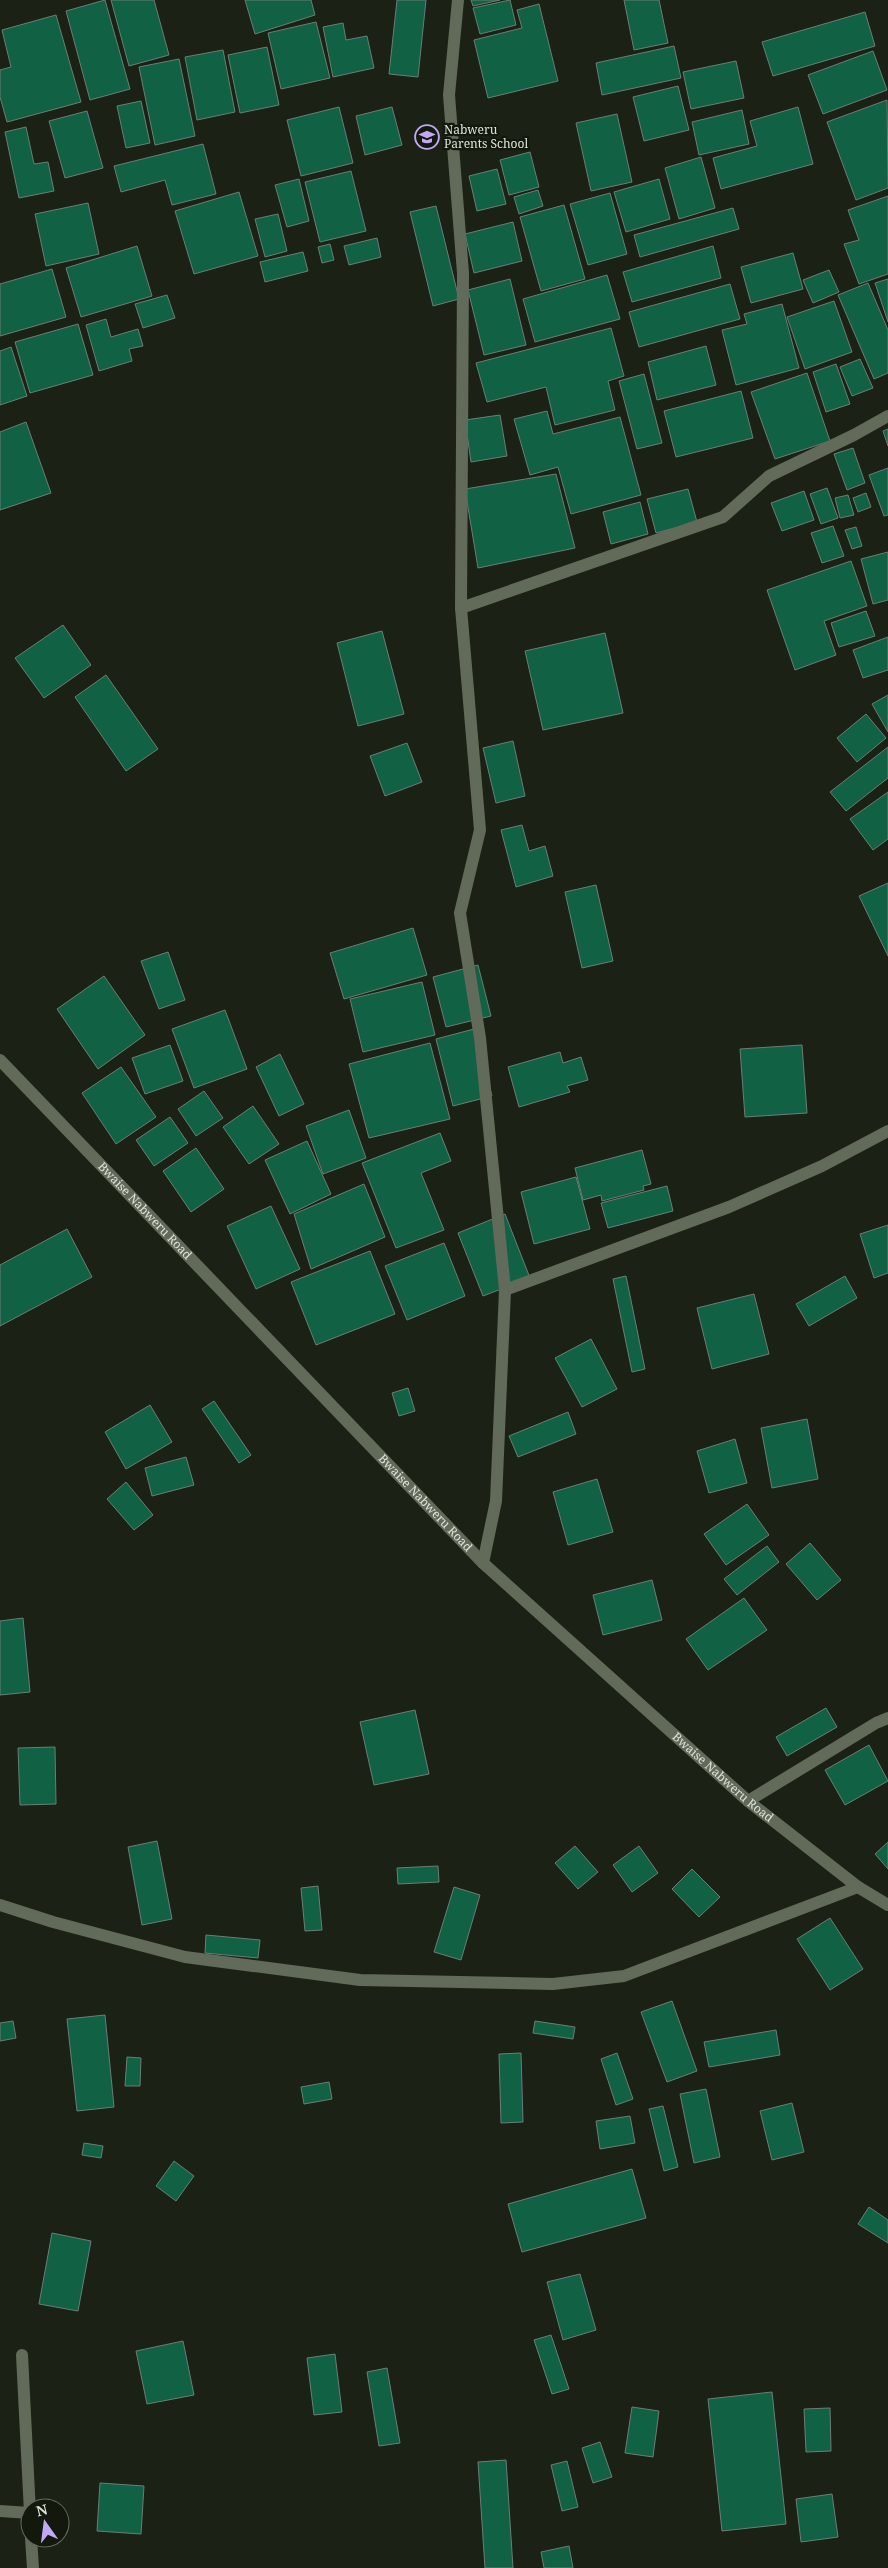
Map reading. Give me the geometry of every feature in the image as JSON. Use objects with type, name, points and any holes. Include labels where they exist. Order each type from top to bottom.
[{"type":"street","points":[[458,0],[449,94],[463,273],[461,608],[480,830],[460,913],[480,1038],[505,1290],[496,1502],[483,1564]]},
{"type":"street","points":[[461,608],[723,517],[769,476],[854,435],[888,416]]},
{"type":"street","name":"Bwaise Nabweru Road","points":[[0,1060],[483,1564],[748,1801],[858,1887],[888,1905]]},
{"type":"street","points":[[505,1290],[729,1207],[822,1166],[888,1132]]},
{"type":"street","points":[[748,1801],[876,1723],[888,1718]]},
{"type":"street","points":[[0,1905],[53,1922],[186,1957],[360,1980],[553,1984],[624,1976],[858,1887]]},
{"type":"street","points":[[22,2354],[29,2498]]},
{"type":"street","points":[[0,2511],[20,2512]]},
{"type":"street","points":[[32,2548],[33,2568]]},
{"type":"building","points":[[105,0],[130,89],[90,100],[66,11]]},
{"type":"building","points":[[111,0],[154,0],[169,55],[129,66]]},
{"type":"building","points":[[245,0],[311,0],[315,15],[255,34]]},
{"type":"building","points":[[397,0],[426,0],[418,77],[389,74]]},
{"type":"building","points":[[471,0],[500,0],[473,6]]},
{"type":"building","points":[[510,0],[516,25],[480,34],[473,8]]},
{"type":"building","points":[[624,0],[659,0],[668,43],[634,50]]},
{"type":"building","points":[[539,4],[558,81],[488,98],[474,40],[522,28],[517,10]]},
{"type":"building","points":[[865,12],[875,46],[773,76],[762,42]]},
{"type":"building","points":[[56,15],[81,102],[7,122],[0,97],[0,70],[11,67],[2,30]]},
{"type":"building","points":[[316,22],[330,78],[281,89],[268,33]]},
{"type":"building","points":[[343,23],[346,40],[367,36],[374,68],[333,77],[323,27]]},
{"type":"building","points":[[674,46],[681,78],[602,95],[596,63]]},
{"type":"building","points":[[267,47],[279,105],[240,113],[228,55]]},
{"type":"building","points":[[223,50],[235,112],[197,120],[185,57]]},
{"type":"building","points":[[873,51],[887,90],[823,114],[808,75]]},
{"type":"building","points":[[179,59],[195,136],[155,145],[139,67]]},
{"type":"building","points":[[736,61],[744,98],[691,109],[683,72]]},
{"type":"building","points":[[678,86],[689,130],[644,141],[633,97]]},
{"type":"building","points":[[887,100],[888,188],[856,200],[827,122]]},
{"type":"building","points":[[141,101],[150,143],[126,148],[117,106]]},
{"type":"building","points":[[339,107],[353,163],[301,176],[287,120]]},
{"type":"building","points":[[392,107],[402,145],[365,155],[356,116]]},
{"type":"building","points":[[798,107],[813,164],[721,189],[713,158],[757,146],[750,121]]},
{"type":"building","points":[[742,110],[749,144],[699,155],[692,122]]},
{"type":"building","points":[[87,111],[103,168],[65,178],[49,121]]},
{"type":"building","points":[[617,114],[632,182],[591,191],[576,123]]},
{"type":"building","points":[[26,127],[34,164],[48,162],[54,191],[19,198],[5,132]]},
{"type":"building","points":[[203,144],[216,194],[172,205],[165,180],[121,192],[114,166]]},
{"type":"building","points":[[530,152],[539,187],[509,195],[500,160]]},
{"type":"building","points":[[701,157],[715,208],[679,219],[665,168]]},
{"type":"building","points":[[497,169],[506,204],[477,211],[469,176]]},
{"type":"building","points":[[351,171],[366,231],[320,242],[305,182]]},
{"type":"building","points":[[299,179],[309,221],[287,227],[275,185]]},
{"type":"building","points":[[659,179],[670,219],[626,232],[614,192]]},
{"type":"building","points":[[538,190],[543,206],[519,214],[514,197]]},
{"type":"building","points":[[239,192],[258,256],[194,274],[175,211]]},
{"type":"building","points":[[610,193],[627,254],[588,265],[570,204]]},
{"type":"building","points":[[888,196],[888,274],[859,284],[844,244],[859,240],[848,210]]},
{"type":"building","points":[[88,203],[99,254],[46,266],[35,214]]},
{"type":"building","points":[[564,205],[585,279],[541,291],[520,217]]},
{"type":"building","points":[[436,206],[459,299],[433,306],[410,212]]},
{"type":"building","points":[[733,208],[739,229],[640,257],[634,235]]},
{"type":"building","points":[[278,214],[287,251],[265,257],[255,219]]},
{"type":"building","points":[[513,222],[522,261],[474,273],[465,234]]},
{"type":"building","points":[[377,238],[381,257],[349,265],[344,246]]},
{"type":"building","points":[[330,244],[334,260],[322,263],[318,247]]},
{"type":"building","points":[[137,246],[152,296],[81,317],[66,268]]},
{"type":"building","points":[[713,246],[721,278],[632,302],[623,272]]},
{"type":"building","points":[[303,252],[308,271],[265,282],[260,262]]},
{"type":"building","points":[[793,253],[803,289],[751,303],[741,267]]},
{"type":"building","points":[[52,269],[66,317],[0,336],[0,284]]},
{"type":"building","points":[[829,270],[839,292],[813,303],[803,280]]},
{"type":"building","points":[[607,275],[620,319],[535,342],[523,299]]},
{"type":"building","points":[[510,279],[526,345],[484,355],[468,290]]},
{"type":"building","points":[[888,279],[888,322],[875,283]]},
{"type":"building","points":[[868,283],[888,330],[888,373],[874,379],[838,295]]},
{"type":"building","points":[[730,284],[740,319],[639,347],[629,312]]},
{"type":"building","points":[[167,295],[175,318],[143,328],[135,304]]},
{"type":"building","points":[[834,301],[852,352],[805,369],[787,317]]},
{"type":"building","points":[[782,304],[799,368],[736,385],[722,330],[747,324],[744,314]]},
{"type":"building","points":[[106,319],[111,337],[138,329],[143,346],[129,349],[132,361],[99,371],[86,325]]},
{"type":"building","points":[[78,324],[93,375],[30,393],[15,342]]},
{"type":"building","points":[[611,328],[624,376],[608,381],[615,410],[555,425],[546,387],[487,402],[476,363]]},
{"type":"building","points":[[706,346],[716,385],[657,400],[648,362]]},
{"type":"building","points":[[11,347],[27,396],[0,405],[0,351]]},
{"type":"building","points":[[860,359],[873,388],[852,396],[840,367]]},
{"type":"building","points":[[836,364],[850,404],[826,412],[813,372]]},
{"type":"building","points":[[807,373],[830,441],[775,459],[751,392]]},
{"type":"building","points":[[644,374],[662,443],[637,449],[619,381]]},
{"type":"building","points":[[741,391],[753,438],[676,457],[664,411]]},
{"type":"building","points":[[547,411],[553,434],[620,417],[641,495],[571,514],[558,467],[530,475],[514,419]]},
{"type":"building","points":[[500,415],[507,456],[471,462],[465,420]]},
{"type":"building","points":[[26,422],[51,493],[0,510],[0,432]]},
{"type":"building","points":[[888,429],[888,446],[883,431]]},
{"type":"building","points":[[853,448],[865,483],[847,490],[834,454]]},
{"type":"building","points":[[888,468],[888,515],[884,516],[869,475]]},
{"type":"building","points":[[556,474],[575,548],[478,568],[465,489]]},
{"type":"building","points":[[827,488],[838,518],[821,524],[810,494]]},
{"type":"building","points":[[688,489],[697,522],[656,533],[647,499]]},
{"type":"building","points":[[804,491],[814,520],[782,531],[771,503]]},
{"type":"building","points":[[866,493],[871,507],[858,512],[853,498]]},
{"type":"building","points":[[848,495],[854,515],[840,518],[835,498]]},
{"type":"building","points":[[640,502],[648,534],[611,544],[603,512]]},
{"type":"building","points":[[833,526],[844,556],[822,563],[811,533]]},
{"type":"building","points":[[856,527],[862,546],[852,549],[845,530]]},
{"type":"building","points":[[888,552],[888,600],[873,604],[861,559]]},
{"type":"building","points":[[851,561],[867,606],[824,621],[836,655],[795,670],[767,590]]},
{"type":"building","points":[[866,611],[875,636],[839,647],[831,623]]},
{"type":"building","points":[[63,625],[91,665],[44,698],[15,658]]},
{"type":"building","points":[[382,631],[404,714],[358,726],[337,643]]},
{"type":"building","points":[[605,633],[623,713],[543,730],[525,651]]},
{"type":"building","points":[[888,637],[888,670],[863,678],[853,650]]},
{"type":"building","points":[[106,675],[158,749],[126,771],[75,697]]},
{"type":"building","points":[[888,695],[888,732],[872,704]]},
{"type":"building","points":[[866,714],[886,738],[857,762],[837,738]]},
{"type":"building","points":[[513,741],[525,796],[496,803],[483,748]]},
{"type":"building","points":[[407,743],[422,782],[385,796],[370,756]]},
{"type":"building","points":[[888,747],[888,778],[846,811],[830,792]]},
{"type":"building","points":[[888,792],[888,839],[873,850],[850,819]]},
{"type":"building","points":[[522,825],[529,851],[545,846],[553,876],[516,887],[501,830]]},
{"type":"building","points":[[888,883],[888,956],[859,896]]},
{"type":"building","points":[[596,885],[613,961],[582,968],[565,892]]},
{"type":"building","points":[[413,928],[427,975],[344,999],[330,953]]},
{"type":"building","points":[[168,952],[185,1000],[159,1009],[141,961]]},
{"type":"building","points":[[478,965],[491,1016],[446,1027],[433,977]]},
{"type":"building","points":[[104,976],[145,1035],[98,1069],[57,1009]]},
{"type":"building","points":[[422,982],[435,1035],[363,1052],[350,999]]},
{"type":"building","points":[[225,1010],[247,1069],[194,1088],[172,1029]]},
{"type":"building","points":[[474,1029],[492,1096],[453,1106],[436,1039]]},
{"type":"building","points":[[430,1043],[450,1119],[369,1138],[349,1064]]},
{"type":"building","points":[[170,1045],[183,1081],[145,1094],[132,1058]]},
{"type":"building","points":[[802,1045],[807,1113],[745,1117],[740,1049]]},
{"type":"building","points":[[560,1052],[563,1063],[581,1057],[588,1080],[567,1086],[570,1092],[519,1107],[508,1067]]},
{"type":"building","points":[[280,1054],[304,1104],[279,1116],[256,1067]]},
{"type":"building","points":[[121,1067],[156,1117],[116,1144],[82,1093]]},
{"type":"building","points":[[204,1091],[223,1118],[196,1136],[178,1109]]},
{"type":"building","points":[[253,1106],[279,1144],[249,1164],[223,1127]]},
{"type":"building","points":[[349,1110],[366,1158],[323,1174],[306,1126]]},
{"type":"building","points":[[170,1117],[188,1143],[154,1166],[136,1140]]},
{"type":"building","points":[[440,1133],[451,1161],[421,1173],[444,1230],[396,1248],[362,1163]]},
{"type":"building","points":[[307,1141],[331,1194],[290,1214],[265,1160]]},
{"type":"building","points":[[196,1148],[224,1189],[191,1212],[163,1171]]},
{"type":"building","points":[[642,1150],[651,1184],[643,1186],[644,1190],[602,1201],[601,1195],[583,1200],[575,1168]]},
{"type":"building","points":[[576,1177],[590,1229],[534,1244],[521,1192]]},
{"type":"building","points":[[364,1184],[385,1237],[311,1269],[294,1214]]},
{"type":"building","points":[[667,1186],[673,1211],[608,1228],[601,1203]]},
{"type":"building","points":[[271,1206],[300,1269],[256,1289],[227,1226]]},
{"type":"building","points":[[505,1214],[530,1278],[483,1296],[458,1233]]},
{"type":"building","points":[[888,1225],[888,1273],[874,1278],[860,1234]]},
{"type":"building","points":[[67,1229],[92,1277],[0,1326],[0,1265]]},
{"type":"building","points":[[444,1243],[465,1296],[407,1320],[385,1266]]},
{"type":"building","points":[[370,1251],[395,1314],[316,1345],[291,1282]]},
{"type":"building","points":[[626,1276],[645,1369],[632,1372],[613,1279]]},
{"type":"building","points":[[845,1276],[857,1298],[809,1326],[796,1304]]},
{"type":"building","points":[[754,1294],[769,1354],[712,1369],[697,1308]]},
{"type":"building","points":[[591,1339],[617,1389],[582,1407],[555,1358]]},
{"type":"building","points":[[408,1388],[415,1411],[399,1416],[392,1393]]},
{"type":"building","points":[[214,1401],[251,1455],[239,1463],[202,1409]]},
{"type":"building","points":[[150,1405],[172,1442],[126,1469],[105,1432]]},
{"type":"building","points":[[568,1412],[576,1434],[518,1457],[509,1436]]},
{"type":"building","points":[[807,1419],[818,1479],[772,1488],[761,1428]]},
{"type":"building","points":[[735,1439],[747,1483],[709,1493],[697,1451]]},
{"type":"building","points":[[186,1457],[194,1485],[152,1496],[145,1468]]},
{"type":"building","points":[[597,1479],[613,1532],[568,1545],[553,1492]]},
{"type":"building","points":[[126,1482],[153,1515],[134,1530],[107,1499]]},
{"type":"building","points":[[747,1504],[769,1535],[726,1565],[704,1534]]},
{"type":"building","points":[[810,1543],[841,1580],[817,1600],[786,1564]]},
{"type":"building","points":[[767,1546],[779,1562],[737,1595],[724,1579]]},
{"type":"building","points":[[652,1580],[662,1620],[603,1635],[593,1595]]},
{"type":"building","points":[[744,1598],[767,1630],[708,1670],[686,1639]]},
{"type":"building","points":[[23,1618],[30,1692],[0,1695],[0,1621]]},
{"type":"building","points":[[826,1708],[837,1727],[787,1756],[776,1737]]},
{"type":"building","points":[[415,1710],[429,1774],[374,1785],[360,1722]]},
{"type":"building","points":[[869,1745],[888,1781],[845,1805],[825,1770]]},
{"type":"building","points":[[55,1747],[56,1804],[20,1805],[18,1748]]},
{"type":"building","points":[[157,1841],[172,1919],[142,1925],[128,1847]]},
{"type":"building","points":[[888,1842],[888,1869],[875,1854]]},
{"type":"building","points":[[575,1846],[598,1872],[578,1889],[555,1863]]},
{"type":"building","points":[[639,1846],[658,1873],[632,1892],[613,1865]]},
{"type":"building","points":[[438,1866],[439,1882],[398,1884],[397,1868]]},
{"type":"building","points":[[692,1869],[720,1897],[699,1917],[672,1889]]},
{"type":"building","points":[[318,1886],[322,1930],[305,1931],[301,1888]]},
{"type":"building","points":[[454,1887],[480,1895],[461,1960],[434,1952]]},
{"type":"building","points":[[830,1918],[863,1969],[830,1990],[797,1939]]},
{"type":"building","points":[[206,1935],[260,1940],[258,1958],[205,1953]]},
{"type":"building","points":[[672,2001],[697,2071],[667,2082],[641,2012]]},
{"type":"building","points":[[105,2015],[114,2107],[77,2111],[67,2019]]},
{"type":"building","points":[[13,2021],[16,2038],[0,2041],[0,2023]]},
{"type":"building","points":[[535,2021],[575,2027],[573,2039],[533,2033]]},
{"type":"building","points":[[776,2030],[780,2055],[709,2067],[704,2042]]},
{"type":"building","points":[[521,2053],[523,2122],[501,2123],[499,2054]]},
{"type":"building","points":[[617,2053],[633,2099],[616,2105],[601,2059]]},
{"type":"building","points":[[127,2057],[141,2058],[140,2086],[125,2086]]},
{"type":"building","points":[[329,2082],[332,2099],[304,2104],[301,2087]]},
{"type":"building","points":[[706,2089],[720,2157],[694,2163],[680,2094]]},
{"type":"building","points":[[792,2103],[804,2152],[772,2160],[760,2111]]},
{"type":"building","points":[[663,2106],[678,2167],[664,2171],[649,2109]]},
{"type":"building","points":[[630,2116],[635,2143],[600,2149],[596,2121]]},
{"type":"building","points":[[84,2143],[103,2146],[101,2158],[82,2155]]},
{"type":"building","points":[[174,2161],[194,2176],[176,2201],[156,2186]]},
{"type":"building","points":[[632,2169],[646,2218],[522,2252],[508,2204]]},
{"type":"building","points":[[869,2207],[888,2220],[888,2243],[858,2224]]},
{"type":"building","points":[[52,2233],[91,2241],[78,2311],[39,2304]]},
{"type":"building","points":[[580,2274],[596,2330],[563,2340],[547,2282]]},
{"type":"building","points":[[551,2335],[569,2389],[552,2394],[534,2340]]},
{"type":"building","points":[[183,2341],[194,2395],[147,2404],[136,2351]]},
{"type":"building","points":[[335,2354],[342,2412],[314,2415],[307,2358]]},
{"type":"building","points":[[387,2368],[400,2443],[379,2446],[367,2372]]},
{"type":"building","points":[[772,2392],[786,2524],[722,2531],[708,2399]]},
{"type":"building","points":[[632,2407],[659,2411],[653,2457],[625,2453]]},
{"type":"building","points":[[830,2408],[831,2451],[806,2452],[804,2409]]},
{"type":"building","points":[[600,2442],[612,2477],[593,2483],[582,2448]]},
{"type":"building","points":[[506,2460],[513,2568],[485,2568],[478,2462]]},
{"type":"building","points":[[567,2461],[578,2507],[562,2511],[551,2465]]},
{"type":"building","points":[[100,2483],[144,2486],[141,2534],[97,2531]]},
{"type":"building","points":[[832,2494],[838,2537],[801,2542],[796,2499]]},
{"type":"building","points":[[569,2546],[573,2568],[544,2568],[541,2552]]},
{"type":"place","name":"Nabweru Parents School","points":[[427,137]]}]
